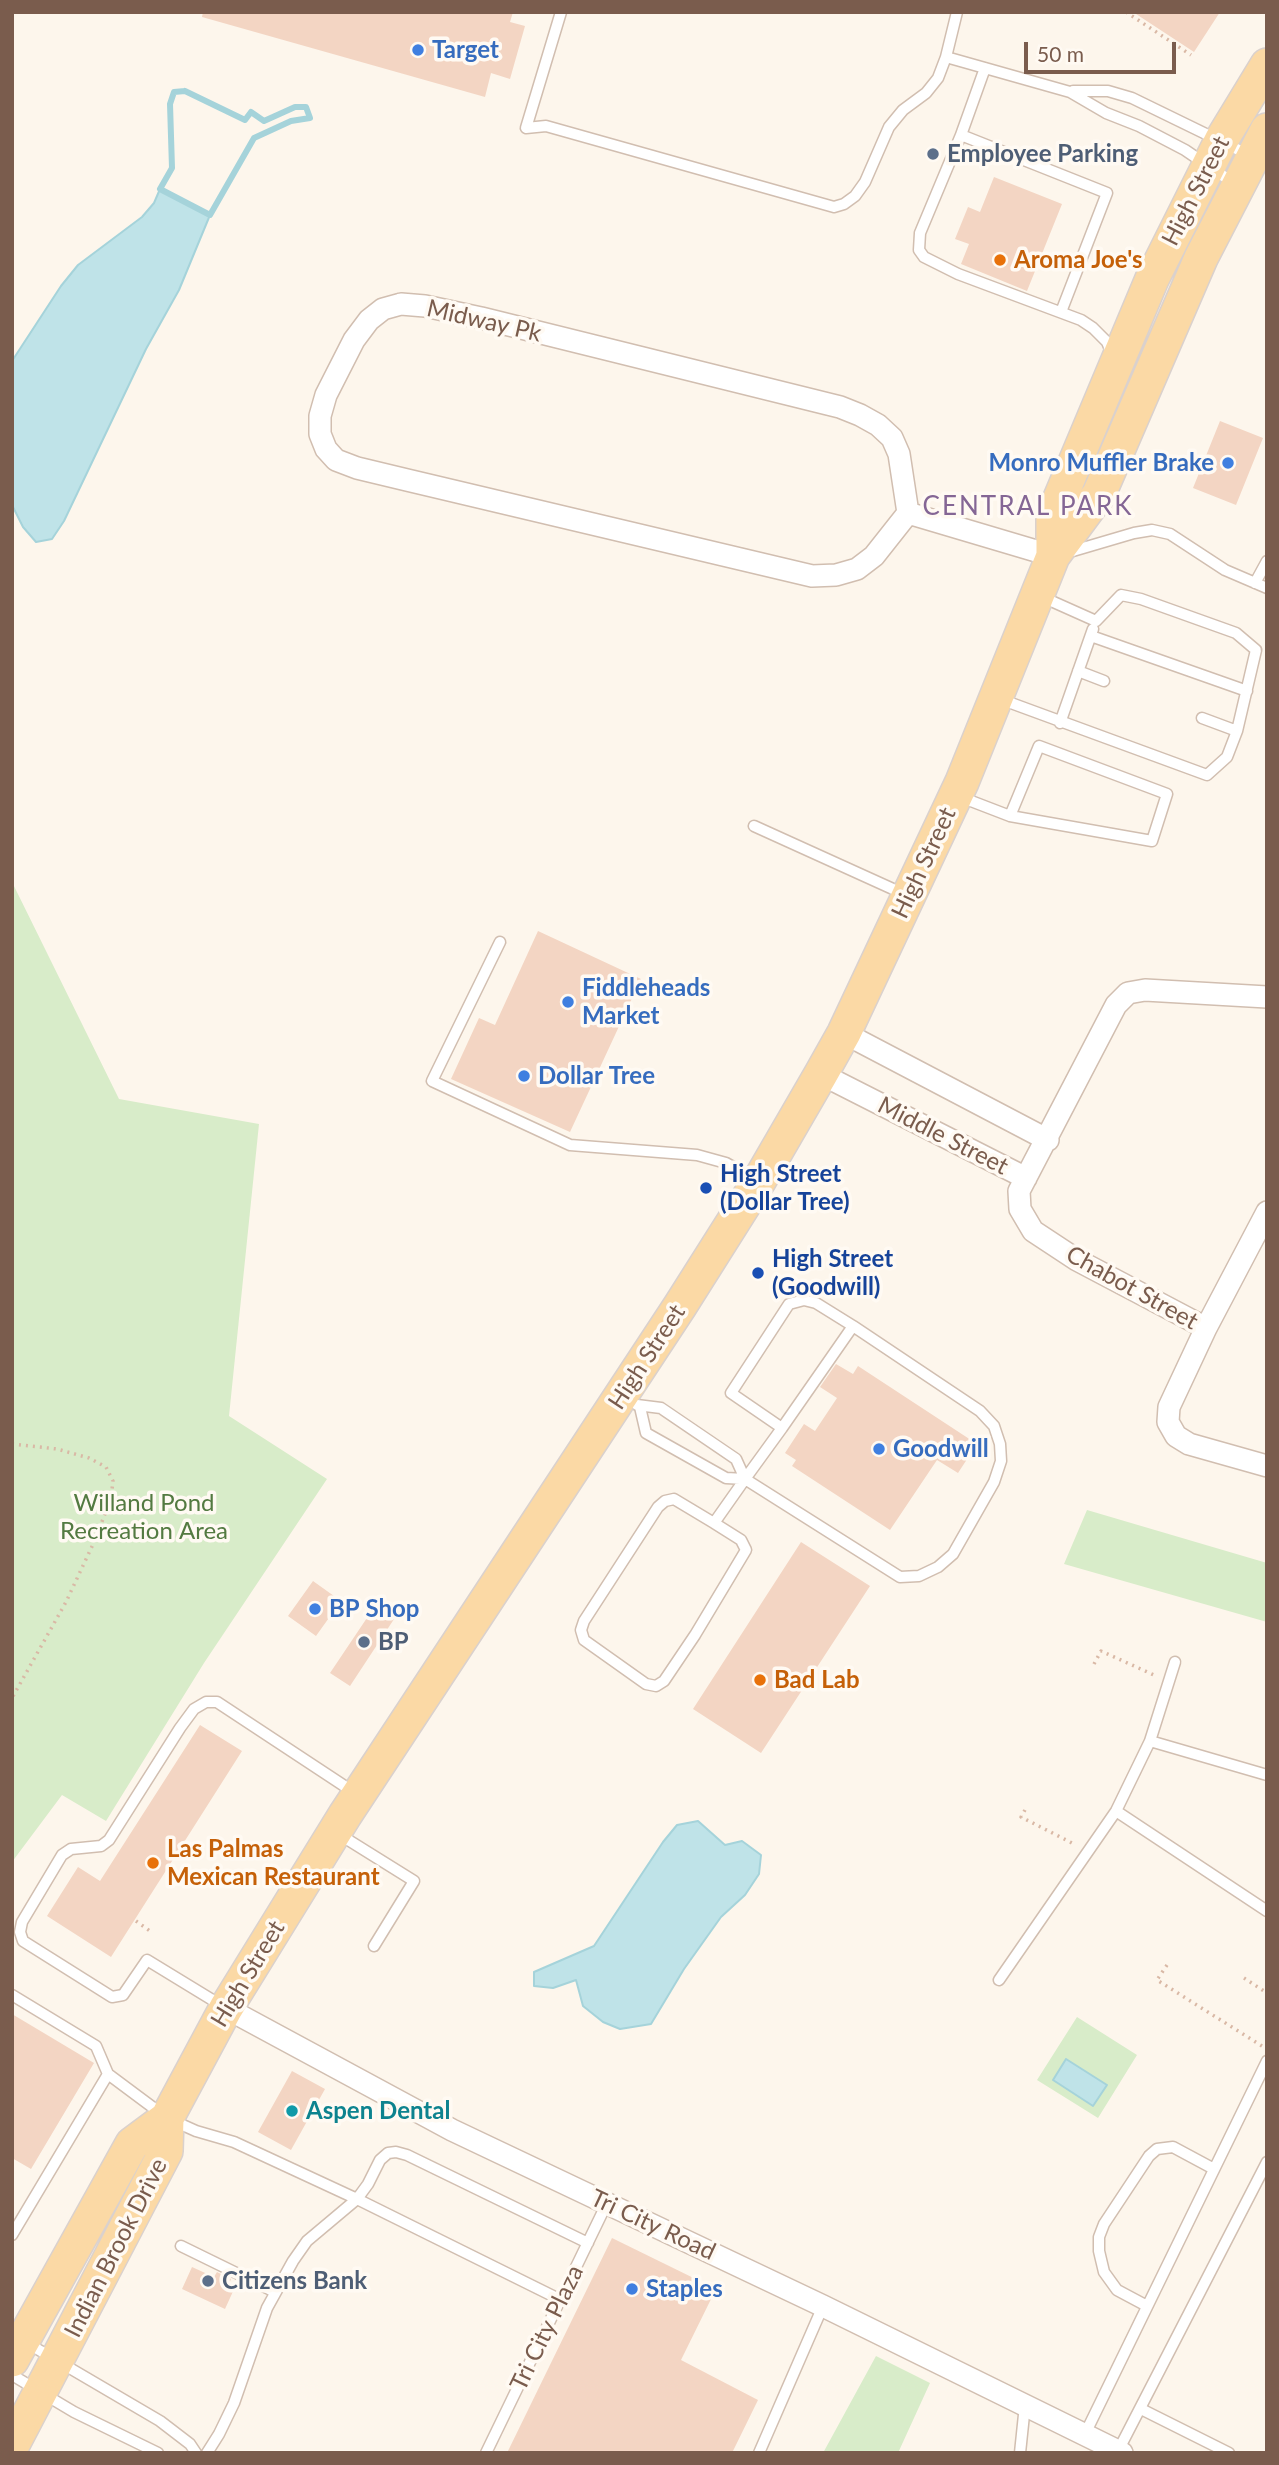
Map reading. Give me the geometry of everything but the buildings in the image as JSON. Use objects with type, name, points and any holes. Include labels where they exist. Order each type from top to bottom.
[{"type":"main road","name":"High Street","points":[[1053,556],[1053,515],[1157,268],[1215,152],[1267,65]]},
{"type":"main road","name":"High Street","points":[[167,2118],[226,2008],[334,1832],[631,1401],[844,1033],[956,795],[1053,556],[1099,494],[1201,258],[1260,143]]},
{"type":"main road","name":"Indian Brook Drive","points":[[16,2345],[132,2144],[167,2118]]},
{"type":"main road","name":"Indian Brook Drive","points":[[12,2446],[166,2151],[167,2118]]},
{"type":"street","name":"Midway Pk","points":[[401,304],[425,306],[839,407],[860,415],[878,425],[892,438],[899,454],[908,513],[874,556],[857,569],[836,575],[812,576],[357,468],[336,460],[326,449],[320,434],[320,416],[338,367],[369,320],[383,309],[401,304]]},
{"type":"street","points":[[908,513],[1053,556]]},
{"type":"street","name":"Middle Street","points":[[821,1073],[1026,1178],[1116,1004],[1128,993],[1145,990],[1267,997]]},
{"type":"street","name":"Middle Street","points":[[844,1033],[1048,1140]]},
{"type":"street","name":"Chabot Street","points":[[1026,1178],[1020,1191],[1020,1209],[1033,1231],[1077,1259],[1206,1328],[1169,1407],[1168,1422],[1176,1436],[1189,1444],[1267,1466]]},
{"type":"street","points":[[1206,1328],[1267,1212]]},
{"type":"street","name":"Tri City Road","points":[[226,2008],[452,2130],[823,2306],[1120,2452]]},
{"type":"lane","points":[[561,12],[526,128],[546,125],[834,207],[855,196],[865,182],[889,127],[903,110],[926,93],[938,78],[957,12]]},
{"type":"lane","points":[[946,57],[1070,92],[1106,113],[1139,126],[1185,150],[1215,152],[1260,143]]},
{"type":"lane","points":[[985,68],[961,135],[920,233],[919,250],[931,262],[1082,320],[1107,342],[1116,363]]},
{"type":"lane","points":[[1070,92],[1108,91],[1132,98],[1215,152],[1238,186]]},
{"type":"lane","points":[[961,135],[1107,192],[1061,312]]},
{"type":"lane","points":[[1053,556],[1152,530],[1170,534],[1225,570],[1267,588]]},
{"type":"lane","points":[[1255,583],[1267,561]]},
{"type":"lane","points":[[996,698],[1060,723],[1207,775],[1227,757],[1237,731],[1256,650],[1236,633],[1121,594],[1096,621],[1060,723]]},
{"type":"lane","points":[[1038,595],[1096,621]]},
{"type":"lane","points":[[1091,636],[1247,691]]},
{"type":"lane","points":[[1078,671],[1104,681]]},
{"type":"lane","points":[[1202,718],[1237,731]]},
{"type":"lane","points":[[956,795],[1010,816],[1152,841],[1167,793],[1039,746],[1010,816]]},
{"type":"lane","points":[[754,826],[908,896]]},
{"type":"lane","points":[[499,942],[432,1081],[570,1145],[697,1155],[726,1163],[759,1181]]},
{"type":"lane","points":[[631,1401],[646,1433],[726,1478],[745,1479],[900,1577],[919,1576],[938,1567],[953,1554],[994,1482],[1001,1461],[1000,1444],[994,1426],[980,1411],[853,1326],[816,1303],[804,1300],[789,1304],[731,1393],[782,1429]]},
{"type":"lane","points":[[714,1522],[853,1326]]},
{"type":"lane","points":[[631,1401],[661,1408],[736,1460],[745,1479]]},
{"type":"lane","points":[[674,1499],[714,1522],[741,1540],[746,1550],[664,1681],[656,1686],[646,1684],[584,1640],[581,1630],[584,1621],[658,1507],[665,1501],[674,1499]]},
{"type":"lane","points":[[999,1980],[1116,1811],[1150,1741],[1175,1662]]},
{"type":"lane","points":[[226,2008],[147,1961],[123,1995],[113,1997],[23,1941],[20,1932],[22,1922],[62,1855],[71,1849],[102,1846],[109,1840],[180,1728],[194,1709],[206,1702],[217,1702],[358,1795]]},
{"type":"lane","points":[[1150,1741],[1267,1775]]},
{"type":"lane","points":[[1116,1811],[1267,1911]]},
{"type":"lane","points":[[334,1832],[414,1881],[374,1946]]},
{"type":"lane","points":[[12,1994],[96,2046],[108,2074],[167,2118],[196,2131],[234,2142],[357,2199],[561,2300]]},
{"type":"lane","points":[[1085,2434],[1266,2064]]},
{"type":"lane","points":[[12,2235],[108,2074]]},
{"type":"lane","points":[[1147,2306],[1117,2290],[1104,2272],[1099,2237],[1104,2224],[1149,2156],[1157,2149],[1173,2147],[1214,2169]]},
{"type":"lane","points":[[207,2453],[234,2403],[258,2327],[275,2292],[307,2241],[357,2199],[380,2160],[388,2153],[396,2152],[588,2243]]},
{"type":"lane","points":[[1120,2452],[1267,2162]]},
{"type":"lane","name":"Tri City Plaza","points":[[486,2453],[607,2203]]},
{"type":"lane","points":[[181,2246],[275,2292]]},
{"type":"lane","points":[[759,2453],[823,2306]]},
{"type":"lane","points":[[16,2345],[57,2362],[160,2421],[190,2444],[195,2453]]},
{"type":"lane","points":[[12,2375],[74,2412],[158,2453]]},
{"type":"lane","points":[[1020,2453],[1024,2405]]},
{"type":"lane","points":[[1141,2409],[1229,2453]]},
{"type":"path","points":[[1126,12],[1191,55]]},
{"type":"path","points":[[12,1444],[57,1449],[89,1458],[106,1467],[113,1481],[111,1498],[95,1540],[66,1602],[12,1698]]},
{"type":"path","points":[[1094,1664],[1101,1651],[1169,1682]]},
{"type":"path","points":[[1025,1810],[1020,1817],[1089,1851]]},
{"type":"path","points":[[136,1921],[150,1931]]},
{"type":"path","points":[[1167,1965],[1157,1980],[1267,2049]]},
{"type":"path","points":[[1244,1978],[1267,1993]]},
{"type":"green space","name":"Willand Pond Recreation Area","points":[[12,882],[119,1099],[259,1124],[229,1416],[327,1479],[204,1663],[106,1821],[62,1795],[12,1862]]},
{"type":"green space","points":[[1087,1510],[1267,1563],[1267,1622],[1064,1564]]},
{"type":"green space","points":[[1077,2017],[1137,2055],[1098,2118],[1037,2080]]},
{"type":"green space","points":[[876,2356],[930,2383],[898,2453],[823,2453]]},
{"type":"water","points":[[160,189],[210,215],[179,290],[146,349],[64,521],[52,539],[36,542],[23,527],[12,505],[12,361],[61,286],[78,265],[142,217],[154,203]]},
{"type":"water","points":[[698,1821],[725,1845],[742,1841],[761,1855],[759,1874],[745,1895],[721,1917],[684,1969],[651,2024],[620,2029],[603,2022],[583,2006],[576,1980],[553,1988],[534,1986],[534,1972],[594,1946],[677,1825]]},
{"type":"water","points":[[1066,2059],[1107,2085],[1093,2106],[1053,2080]]},
{"type":"waterway","points":[[185,91],[245,120],[251,112],[264,121],[295,107],[306,107],[310,118],[291,121],[254,138],[210,215],[160,189],[172,168],[170,104],[174,92],[185,91]]},
{"type":"place","name":"Target","points":[[418,50]]},
{"type":"place","name":"Employee Parking","points":[[933,154]]},
{"type":"place","name":"Aroma Joe's","points":[[1000,260]]},
{"type":"place","name":"Monro Muffler Brake","points":[[1228,463]]},
{"type":"place","name":"Fiddleheads Market","points":[[568,1002]]},
{"type":"place","name":"Dollar Tree","points":[[524,1076]]},
{"type":"place","name":"High Street (Dollar Tree)","points":[[706,1188]]},
{"type":"place","name":"High Street (Goodwill)","points":[[758,1273]]},
{"type":"place","name":"Goodwill","points":[[879,1449]]},
{"type":"place","name":"BP Shop","points":[[315,1609]]},
{"type":"place","name":"BP","points":[[364,1642]]},
{"type":"place","name":"Bad Lab","points":[[760,1680]]},
{"type":"place","name":"Las Palmas Mexican Restaurant","points":[[153,1863]]},
{"type":"place","name":"Aspen Dental","points":[[292,2111]]},
{"type":"place","name":"Citizens Bank","points":[[208,2281]]},
{"type":"place","name":"Staples","points":[[632,2289]]},
{"type":"district","name":"CENTRAL PARK","points":[[1028,507]]}]
